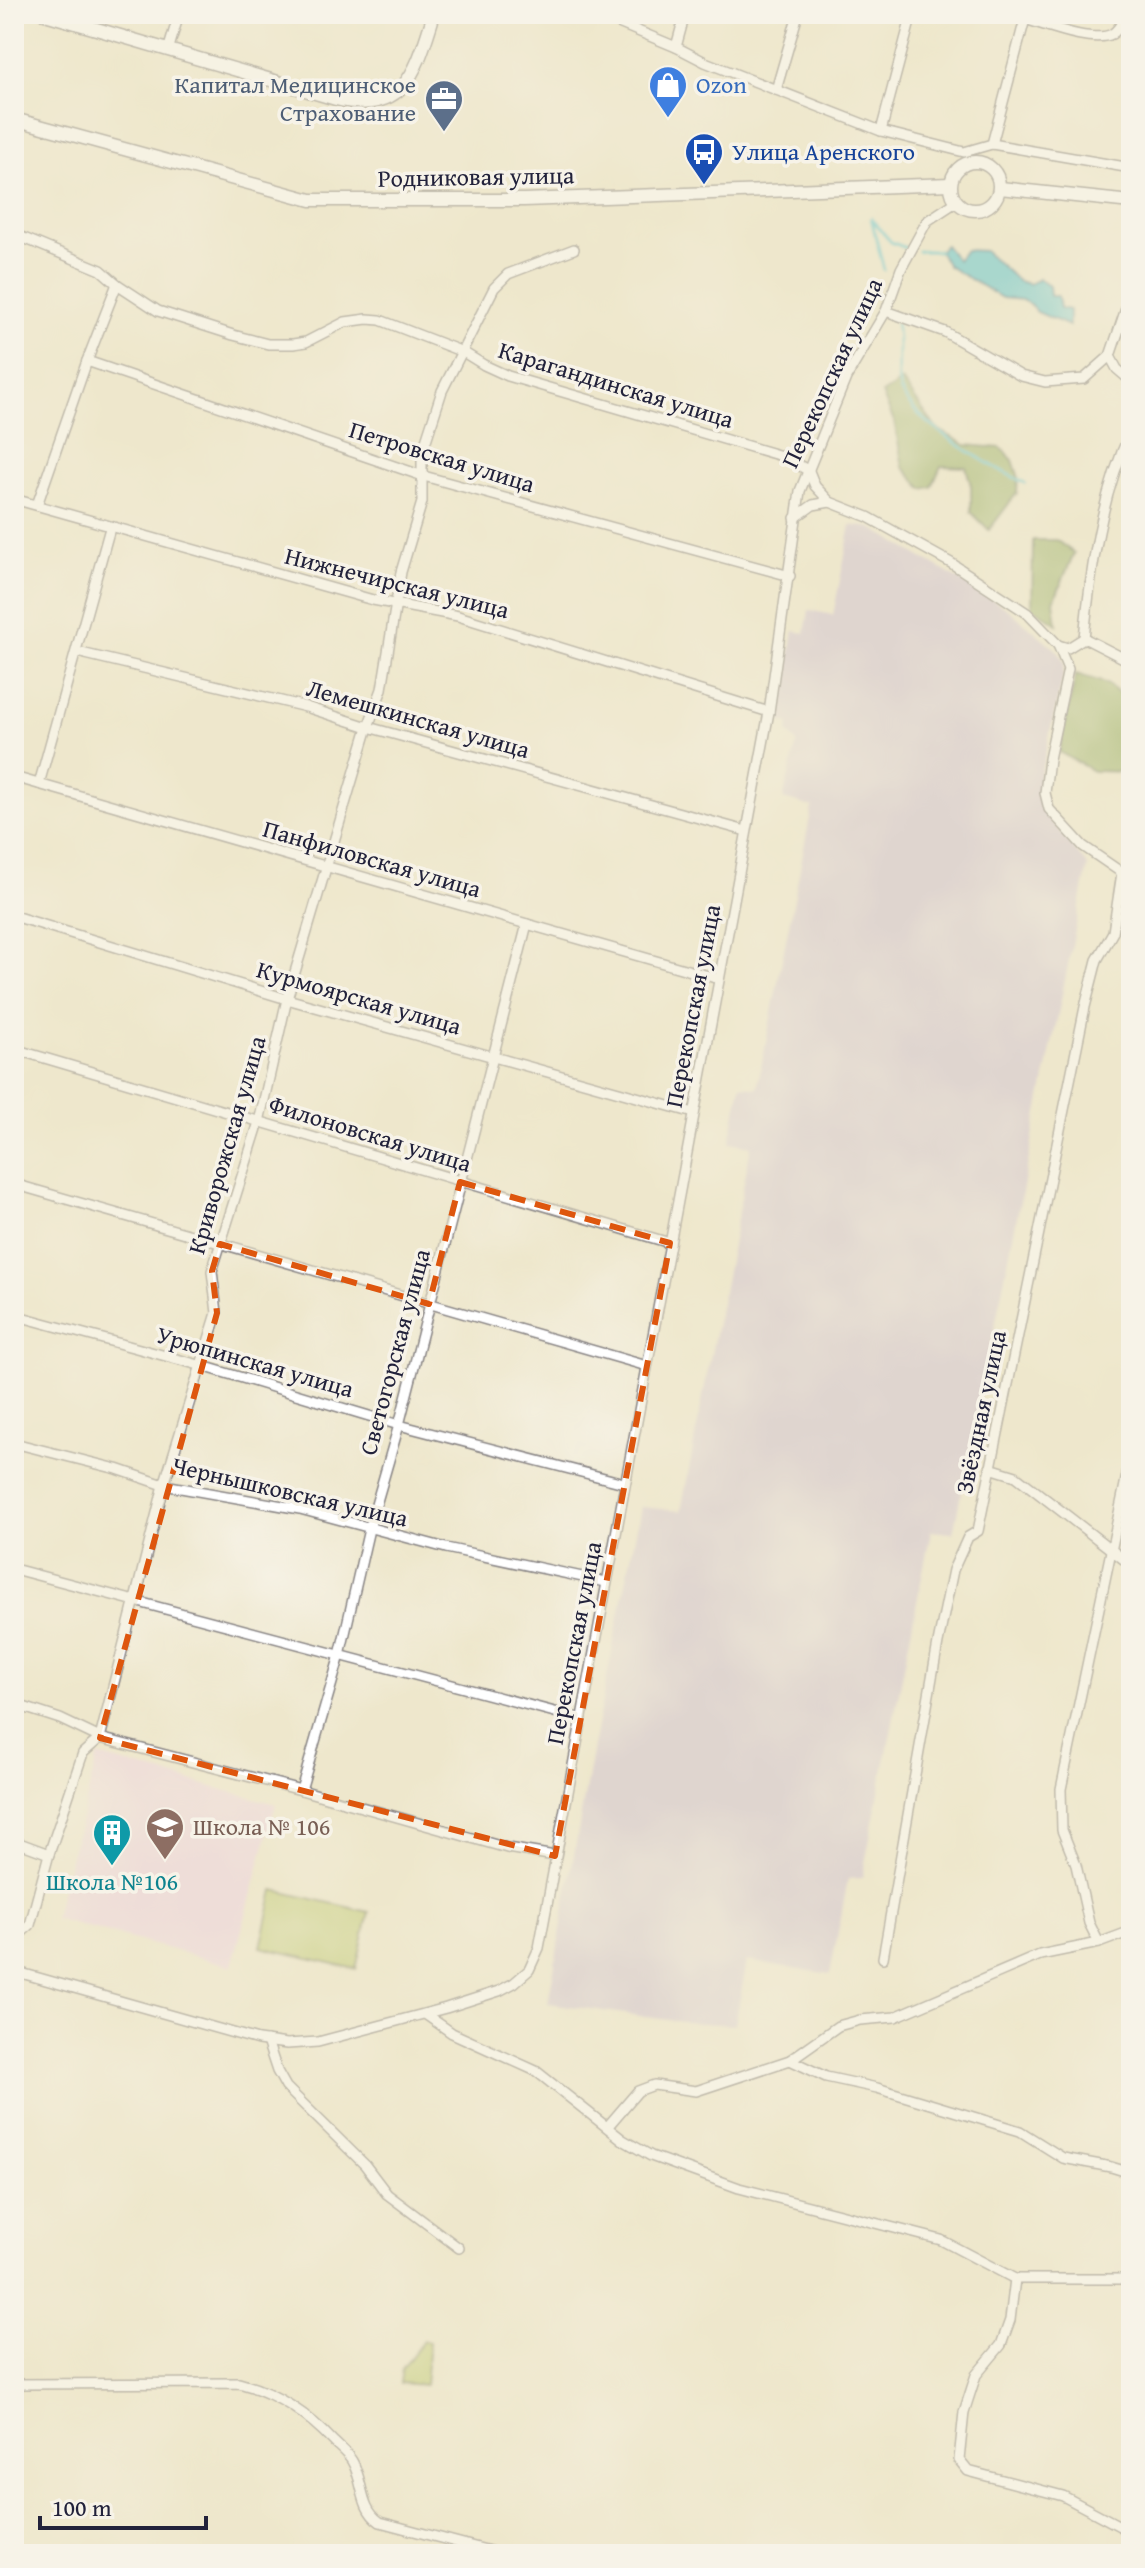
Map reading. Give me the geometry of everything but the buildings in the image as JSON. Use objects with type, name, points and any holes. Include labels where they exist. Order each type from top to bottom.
[{"type":"main road","points":[[45,14],[348,102],[370,102],[395,92],[410,79],[434,14]]},
{"type":"main road","name":"Родниковая улица","points":[[14,119],[311,200],[524,200],[950,184]]},
{"type":"main road","points":[[976,155],[994,169],[1000,188],[991,204],[973,210],[956,202],[950,184],[958,167],[976,155]]},
{"type":"main road","points":[[1000,188],[1131,202]]},
{"type":"street","points":[[168,51],[179,14]]},
{"type":"street","points":[[597,14],[705,62],[881,131],[976,155],[992,144],[1025,17],[1086,36],[1103,37],[1115,32],[1127,14]]},
{"type":"street","points":[[676,47],[685,14]]},
{"type":"street","points":[[776,90],[798,14]]},
{"type":"street","points":[[881,131],[912,14]]},
{"type":"street","points":[[992,144],[1131,168]]},
{"type":"street","name":"Перекопская улица","points":[[14,1971],[287,2044],[318,2042],[425,2014],[499,1991],[529,1970],[539,1948],[769,712],[800,491],[846,378],[886,311],[901,269],[927,221],[956,202]]},
{"type":"street","name":"Карагандинская улица","points":[[14,234],[101,270],[158,311],[268,344],[306,342],[345,322],[367,319],[392,322],[463,352],[508,376],[785,457],[809,471]]},
{"type":"street","name":"Криворожская улица","points":[[14,1939],[30,1925],[49,1854],[83,1753],[100,1738],[164,1485],[217,1313],[212,1271],[259,1122],[287,999],[382,689],[401,572],[422,502],[422,453],[433,416],[442,391],[494,288],[508,274],[574,249]]},
{"type":"street","points":[[37,505],[117,284]]},
{"type":"street","points":[[886,311],[945,332],[1008,370],[1045,382],[1084,379],[1110,356],[1131,294]]},
{"type":"street","points":[[1110,356],[1117,369],[1131,381]]},
{"type":"street","name":"Петровская улица","points":[[87,361],[420,475],[790,576]]},
{"type":"street","points":[[1084,638],[1089,588],[1102,520],[1120,455],[1131,431]]},
{"type":"street","points":[[809,471],[815,486],[830,502],[868,517],[951,563],[1027,613],[1058,645],[1068,669],[1049,759],[1045,793],[1049,809],[1083,846],[1127,876]]},
{"type":"street","name":"Нижнечирская улица","points":[[14,499],[373,600],[458,616],[769,712]]},
{"type":"street","points":[[795,518],[813,505],[830,502]]},
{"type":"street","points":[[39,784],[110,528]]},
{"type":"street","points":[[1058,645],[1068,648],[1084,638]]},
{"type":"street","points":[[1084,638],[1109,648],[1131,662]]},
{"type":"street","name":"Лемешкинская улица","points":[[77,652],[306,707],[368,727],[746,831]]},
{"type":"street","name":"Панфиловская улица","points":[[14,777],[719,979]]},
{"type":"street","name":"Звёздная улица","points":[[883,1958],[947,1599],[955,1564],[968,1537],[978,1531],[1085,1007],[1097,960],[1113,932],[1127,876]]},
{"type":"street","name":"Курмоярская улица","points":[[14,916],[287,999],[694,1113]]},
{"type":"street","name":"Светогорская улица","points":[[301,1790],[340,1655],[369,1529],[399,1425],[527,924]]},
{"type":"street","name":"Филоновская улица","points":[[14,1049],[670,1243]]},
{"type":"street","points":[[14,1184],[647,1366]]},
{"type":"street","name":"Урюпинская улица","points":[[14,1315],[199,1365],[399,1425],[624,1483]]},
{"type":"street","name":"Чернышковская улица","points":[[14,1443],[117,1469],[164,1485],[300,1509],[369,1529],[563,1575],[606,1582]]},
{"type":"street","points":[[1099,1943],[1089,1923],[1076,1865],[1062,1830],[1061,1789],[1131,1456]]},
{"type":"street","points":[[990,1468],[1016,1476],[1131,1565]]},
{"type":"street","points":[[14,1569],[581,1719]]},
{"type":"street","points":[[14,1704],[60,1719],[100,1738],[507,1848],[555,1856]]},
{"type":"street","points":[[14,1841],[49,1854]]},
{"type":"street","points":[[608,2126],[638,2091],[654,2085],[696,2091],[790,2060],[838,2026],[860,2020],[895,2017],[1040,1955],[1099,1943],[1131,1931]]},
{"type":"street","points":[[425,2014],[452,2033],[536,2071],[623,2140],[651,2156],[739,2188],[941,2240],[1015,2279],[1131,2279]]},
{"type":"street","points":[[267,2041],[286,2087],[365,2165],[387,2194],[459,2248]]},
{"type":"street","points":[[790,2060],[826,2077],[877,2088],[1020,2131],[1063,2158],[1131,2173]]},
{"type":"street","points":[[1015,2279],[1010,2320],[1001,2345],[976,2375],[964,2412],[959,2460],[968,2471],[1063,2496],[1131,2532]]},
{"type":"street","points":[[14,2384],[239,2383],[262,2389],[292,2405],[320,2426],[352,2461],[372,2516],[380,2522],[501,2554]]},
{"type":"highlighted area","points":[[460,1182],[670,1243],[555,1856],[100,1738],[217,1313],[212,1271],[220,1244],[429,1304]]},
{"type":"shaded area","points":[[851,525],[872,528],[1008,609],[1058,651],[1064,662],[1063,677],[1040,775],[1040,797],[1047,816],[1088,866],[953,1533],[931,1531],[862,1878],[848,1879],[830,1974],[747,1961],[735,2025],[682,2022],[548,2003],[593,1746],[641,1507],[681,1511],[751,1146],[730,1142],[741,1085],[757,1088],[812,807],[783,799],[797,743],[788,732],[789,723],[779,721],[794,631],[805,633],[809,610],[833,615]]},
{"type":"shaded area","name":"Школа № 106","points":[[98,1756],[276,1804],[232,1966],[54,1918]]},
{"type":"green space","points":[[902,381],[936,428],[966,445],[1001,448],[1013,460],[1018,475],[1017,493],[989,530],[971,512],[971,486],[966,467],[941,466],[932,487],[923,489],[903,467],[894,421],[882,394]]},
{"type":"green space","points":[[1033,540],[1056,540],[1074,553],[1054,601],[1057,624],[1032,607]]},
{"type":"green space","points":[[1076,674],[1105,683],[1130,701],[1131,772],[1093,771],[1059,752]]},
{"type":"green space","points":[[274,1890],[369,1912],[356,1969],[261,1947]]},
{"type":"green space","points":[[423,2341],[429,2342],[425,2385],[400,2383],[402,2369]]},
{"type":"water","points":[[945,245],[957,260],[965,250],[985,251],[1018,281],[1029,284],[1039,279],[1049,286],[1050,296],[1058,296],[1060,308],[1069,310],[1069,326],[1037,312],[1024,300],[1002,298],[948,266],[939,251]]},
{"type":"waterway","points":[[871,218],[884,270]]},
{"type":"waterway","points":[[873,221],[891,242],[906,248]]},
{"type":"waterway","points":[[918,251],[939,251]]},
{"type":"waterway","points":[[896,323],[899,385],[917,413],[953,441],[1025,483]]},
{"type":"place","name":"Ozon","points":[[668,119]]},
{"type":"place","name":"Капитал Медицинское Страхование","points":[[444,133]]},
{"type":"place","name":"Улица Аренского","points":[[704,186]]},
{"type":"place","name":"Школа № 106","points":[[165,1861]]},
{"type":"place","name":"Школа №106","points":[[112,1867]]}]
